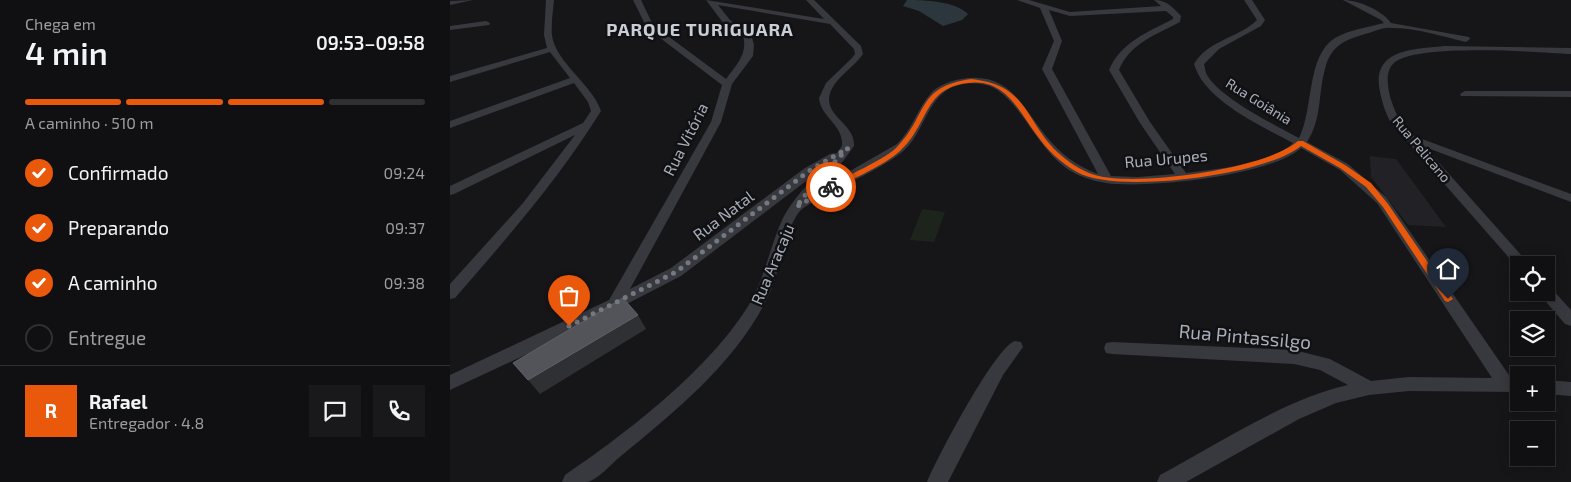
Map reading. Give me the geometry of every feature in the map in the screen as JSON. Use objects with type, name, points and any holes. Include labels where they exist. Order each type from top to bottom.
[{"type":"street","points":[[450,3],[469,0]]},
{"type":"street","points":[[450,294],[500,237],[571,150],[596,111],[594,102],[552,49],[548,35],[550,0]]},
{"type":"street","points":[[637,0],[650,26],[727,84]]},
{"type":"street","points":[[810,0],[829,22],[858,48],[859,54],[855,62],[829,85],[824,98],[826,110],[845,131],[849,140],[848,148]]},
{"type":"street","points":[[1021,0],[1044,8],[1082,14],[1171,8]]},
{"type":"street","points":[[1158,0],[1171,8],[1178,16],[1176,20],[1126,50],[1116,59],[1114,70],[1145,123],[1183,177]]},
{"type":"street","name":"Rua Goiânia","points":[[1248,0],[1261,20],[1258,24],[1207,53],[1200,62],[1199,72],[1206,83],[1230,103],[1300,142]]},
{"type":"street","points":[[1346,0],[1384,18],[1388,25]]},
{"type":"street","points":[[711,1],[829,22]]},
{"type":"street","name":"Rua Vitória","points":[[615,302],[716,122],[727,84],[748,56],[750,45],[747,34],[727,22],[711,1]]},
{"type":"street","points":[[765,10],[772,6],[773,2]]},
{"type":"street","points":[[1044,8],[1058,41],[1047,68],[1108,180]]},
{"type":"street","points":[[450,28],[486,23]]},
{"type":"street","points":[[1466,39],[1388,25],[1346,36],[1334,43],[1322,63],[1312,124],[1300,142],[1343,167],[1368,185],[1386,206],[1510,382]]},
{"type":"street","name":"Rua Pelicano","points":[[1515,256],[1395,121],[1384,91],[1388,62],[1405,53],[1423,51],[1499,48],[1571,50]]},
{"type":"street","points":[[450,79],[552,49]]},
{"type":"street","points":[[450,125],[577,79]]},
{"type":"street","name":"Rua Urupes","points":[[796,207],[896,151],[913,132],[932,96],[941,89],[955,83],[971,81],[1000,87],[1020,105],[1038,134],[1060,158],[1081,172],[1108,180],[1127,181],[1183,177],[1245,167],[1279,156],[1292,150],[1300,142]]},
{"type":"street","points":[[1465,94],[1571,94]]},
{"type":"street","points":[[450,192],[588,125]]},
{"type":"street","points":[[1411,138],[1571,198]]},
{"type":"street","name":"Rua Aracaju","points":[[572,482],[676,400],[722,353],[756,307],[796,207],[814,184],[848,148]]},
{"type":"street","name":"Rua Natal","points":[[450,383],[534,344],[676,272],[809,171],[848,148]]},
{"type":"street","points":[[1554,301],[1571,320]]},
{"type":"street","points":[[937,482],[997,370],[1015,347]]},
{"type":"street","name":"Rua Pintassilgo","points":[[1112,348],[1294,357],[1324,364],[1369,388]]},
{"type":"street","points":[[1167,482],[1293,413],[1333,396],[1369,388],[1409,384],[1510,385]]},
{"type":"street","points":[[1555,388],[1571,389]]},
{"type":"shaded area","points":[[907,0],[948,4],[956,6],[968,14],[962,20],[943,26],[919,11],[903,6]]},
{"type":"shaded area","points":[[1370,156],[1396,159],[1446,227],[1408,225],[1371,177]]},
{"type":"shaded area","points":[[922,209],[945,212],[934,242],[910,240]]},
{"type":"building","points":[[623,298],[638,315],[528,380],[513,363]]},
{"type":"way so far","points":[[569,326],[676,272],[721,240],[809,171],[848,148],[814,184],[796,207],[831,187]]},
{"type":"district","name":"PARQUE TURIGUARA","points":[[700,29]]},
{"type":"route","points":[[831,187],[896,151],[913,132],[932,96],[941,89],[955,83],[971,81],[988,82],[1010,94],[1020,105],[1038,134],[1060,158],[1081,172],[1108,180],[1127,181],[1183,177],[1245,167],[1272,159],[1292,150],[1300,142],[1343,167],[1368,185],[1386,206],[1448,299]]}]
